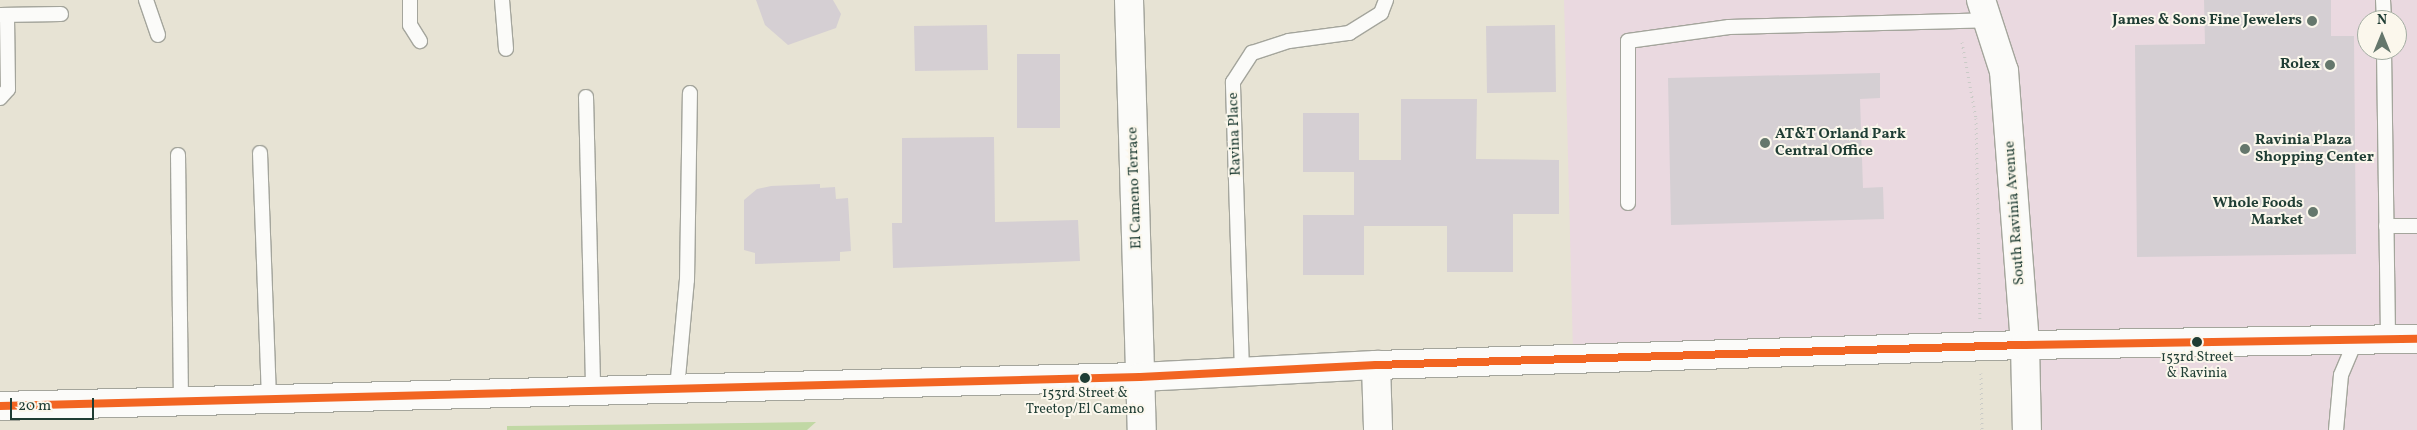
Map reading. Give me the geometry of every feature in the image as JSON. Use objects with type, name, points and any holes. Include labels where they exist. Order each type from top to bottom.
[{"type":"street","name":"El Cameno Terrace","points":[[1129,0],[1142,430]]},
{"type":"street","name":"South Ravinia Avenue","points":[[1985,10],[2004,72],[2025,345],[2027,430]]},
{"type":"street","points":[[0,406],[1140,377],[1376,366],[2025,345],[2417,339]]},
{"type":"street","points":[[1376,366],[1378,430]]},
{"type":"lane","points":[[146,0],[158,35]]},
{"type":"lane","points":[[410,0],[410,25],[420,41]]},
{"type":"lane","points":[[502,0],[506,49]]},
{"type":"lane","name":"Ravina Place","points":[[1242,372],[1233,82],[1252,53],[1289,41],[1348,34],[1380,13],[1386,0]]},
{"type":"lane","points":[[1628,203],[1628,41],[1729,27],[1959,23],[1985,10]]},
{"type":"lane","points":[[0,98],[8,89],[4,15],[61,14]]},
{"type":"lane","points":[[2384,60],[2388,340]]},
{"type":"lane","points":[[677,389],[687,280],[690,93]]},
{"type":"lane","points":[[586,96],[593,390]]},
{"type":"lane","points":[[260,153],[269,399]]},
{"type":"lane","points":[[178,155],[181,401]]},
{"type":"lane","points":[[2386,226],[2417,226]]},
{"type":"lane","points":[[2336,430],[2341,375],[2356,339]]},
{"type":"path","points":[[1959,23],[1976,118],[1980,307]]},
{"type":"path","points":[[1981,390],[1982,430]]},
{"type":"shaded area","points":[[1564,0],[1974,0],[1998,70],[2014,336],[1573,352]]},
{"type":"shaded area","points":[[1987,0],[2417,0],[2417,331],[2030,339]]},
{"type":"shaded area","points":[[2417,349],[2417,430],[2038,430],[2036,355]]},
{"type":"green space","points":[[816,422],[807,430],[507,430],[507,426]]},
{"type":"building","points":[[756,0],[833,0],[841,14],[836,28],[788,45],[765,25]]},
{"type":"building","name":"Ravinia Plaza Shopping Center","points":[[2204,0],[2331,0],[2331,36],[2354,36],[2356,254],[2137,257],[2135,45],[2205,44]]},
{"type":"building","points":[[987,25],[988,70],[915,71],[914,26]]},
{"type":"building","points":[[1555,25],[1556,92],[1487,93],[1486,26]]},
{"type":"building","points":[[1017,54],[1060,54],[1060,128],[1017,128]]},
{"type":"building","name":"AT&T Orland Park Central Office","points":[[1880,73],[1880,98],[1860,99],[1863,188],[1883,187],[1884,219],[1671,225],[1668,78]]},
{"type":"building","points":[[1401,99],[1477,99],[1476,159],[1559,160],[1559,214],[1513,214],[1513,272],[1447,272],[1447,226],[1364,226],[1364,275],[1303,275],[1303,215],[1354,215],[1354,172],[1303,172],[1303,113],[1359,113],[1359,160],[1401,160]]},
{"type":"building","points":[[994,137],[995,222],[1078,220],[1080,261],[893,268],[892,223],[902,223],[902,138]]},
{"type":"building","points":[[820,184],[820,188],[835,187],[836,199],[848,198],[851,251],[840,252],[840,261],[755,264],[755,253],[744,250],[744,200],[757,189],[771,186]]},
{"type":"transit line","points":[[0,406],[1140,377],[1376,365],[2025,345],[2417,339]]},
{"type":"place","name":"James & Sons Fine Jewelers","points":[[2312,21]]},
{"type":"place","name":"Rolex","points":[[2330,65]]},
{"type":"place","name":"AT&T Orland Park Central Office","points":[[1765,143]]},
{"type":"place","name":"Ravinia Plaza Shopping Center","points":[[2245,149]]},
{"type":"place","name":"Whole Foods Market","points":[[2313,212]]},
{"type":"place","name":"153rd Street & Ravinia","points":[[2197,342]]},
{"type":"place","name":"153rd Street & Treetop/El Cameno","points":[[1085,378]]}]
